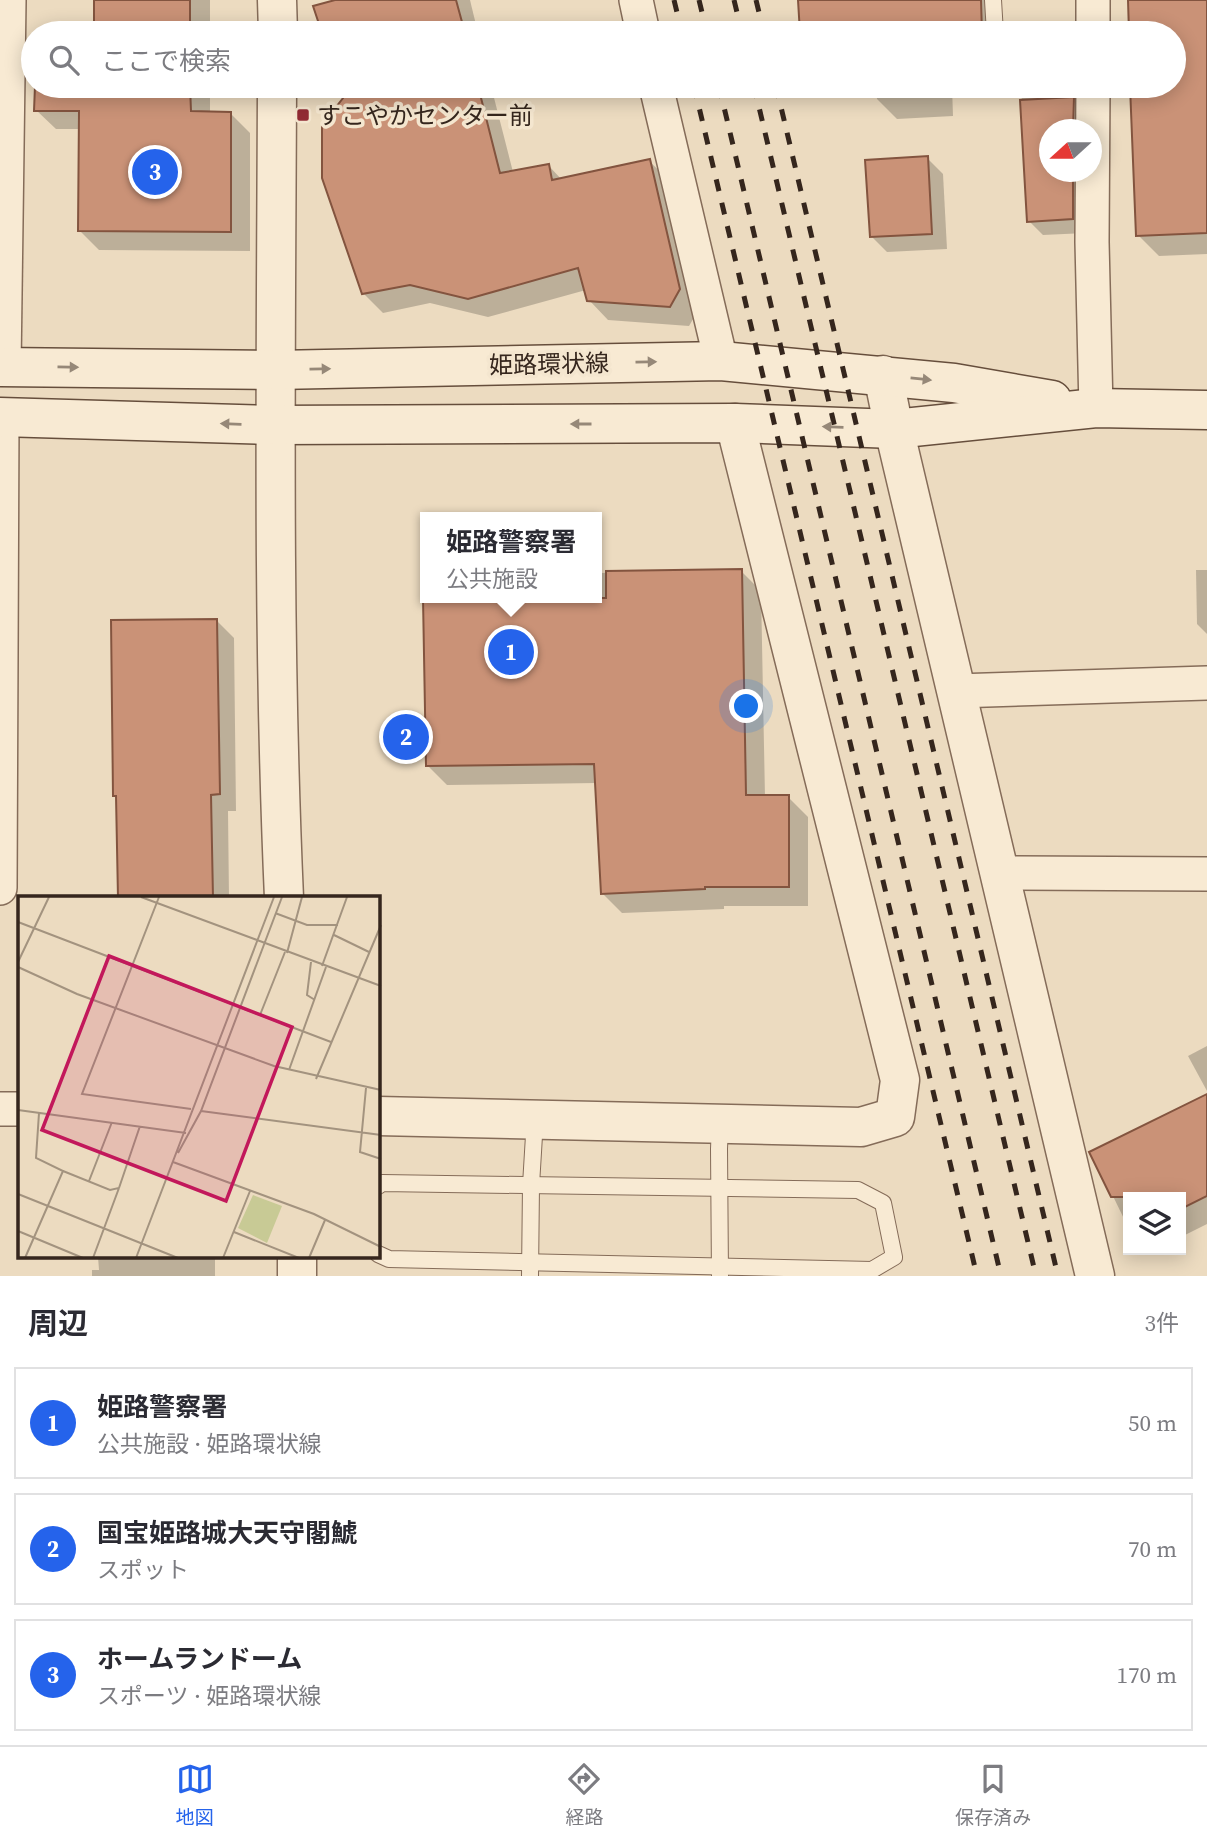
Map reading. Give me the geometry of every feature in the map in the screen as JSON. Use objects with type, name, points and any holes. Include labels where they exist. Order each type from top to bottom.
[{"type":"street","points":[[2,367],[9,0]]},
{"type":"street","points":[[277,0],[278,21]]},
{"type":"street","points":[[636,0],[640,21]]},
{"type":"street","points":[[1093,0],[1093,21]]},
{"type":"street","points":[[278,98],[275,425],[280,801],[284,896]]},
{"type":"street","points":[[659,98],[721,361]]},
{"type":"street","points":[[1093,98],[1091,242],[1096,408]]},
{"type":"street","name":"姫路環状線","points":[[2,367],[276,370],[721,361],[954,383],[1096,408]]},
{"type":"street","points":[[883,375],[1095,1276]]},
{"type":"street","name":"姫路環状線","points":[[1,417],[275,425],[735,423],[894,429],[1096,408],[1207,410]]},
{"type":"street","points":[[0,888],[1,417]]},
{"type":"street","points":[[380,1116],[862,1127],[895,1117],[900,1080],[735,423]]},
{"type":"street","points":[[956,691],[1207,683]]},
{"type":"street","points":[[999,873],[1207,874]]},
{"type":"street","points":[[0,1109],[18,1109]]},
{"type":"street","points":[[297,1258],[297,1276]]},
{"type":"lane","points":[[993,0],[994,21]]},
{"type":"lane","points":[[530,1269],[535,1119]]},
{"type":"lane","points":[[720,1124],[720,1271]]},
{"type":"lane","points":[[380,1184],[858,1190],[883,1203],[894,1257],[872,1270],[720,1271],[530,1269],[389,1259],[380,1255]]},
{"type":"building","points":[[94,0],[190,0],[190,21],[94,21]]},
{"type":"building","points":[[335,0],[456,0],[462,21],[318,21],[313,6]]},
{"type":"building","points":[[798,0],[981,0],[982,21],[799,21]]},
{"type":"building","points":[[1128,0],[1207,0],[1207,233],[1136,236],[1130,98],[1186,98],[1186,21],[1129,21]]},
{"type":"building","points":[[35,98],[190,98],[191,111],[231,112],[231,232],[78,231],[79,111],[34,111]]},
{"type":"building","points":[[343,98],[481,98],[500,173],[549,164],[552,180],[650,159],[680,289],[670,307],[587,301],[578,268],[468,299],[410,285],[362,294],[322,178],[322,125]]},
{"type":"building","points":[[1074,98],[1073,119],[1039,119],[1039,182],[1073,182],[1073,219],[1027,222],[1020,100]]},
{"type":"building","points":[[928,156],[932,234],[870,237],[865,160]]},
{"type":"building","points":[[742,569],[746,795],[789,795],[789,887],[705,887],[601,894],[594,764],[426,766],[423,603],[602,603],[602,598],[606,598],[606,571]]},
{"type":"building","points":[[217,619],[220,794],[211,795],[213,896],[118,896],[116,796],[113,796],[111,620]]},
{"type":"building","points":[[1207,1094],[1207,1196],[1186,1206],[1186,1192],[1123,1192],[1123,1197],[1111,1197],[1089,1152]]},
{"type":"railway","points":[[674,0],[679,21]]},
{"type":"railway","points":[[699,0],[704,21]]},
{"type":"railway","points":[[734,0],[739,21]]},
{"type":"railway","points":[[756,0],[761,21]]},
{"type":"railway","points":[[697,98],[977,1276]]},
{"type":"railway","points":[[722,98],[1001,1276]]},
{"type":"railway","points":[[757,98],[1036,1276]]},
{"type":"railway","points":[[779,98],[1058,1276]]},
{"type":"place","name":"すこやかセンター前","points":[[303,115]]},
{"type":"place","name":"ホームランドーム","points":[[155,172]]},
{"type":"place","name":"姫路警察署","points":[[511,652]]},
{"type":"place","name":"国宝姫路城大天守閣鯱","points":[[406,737]]}]
